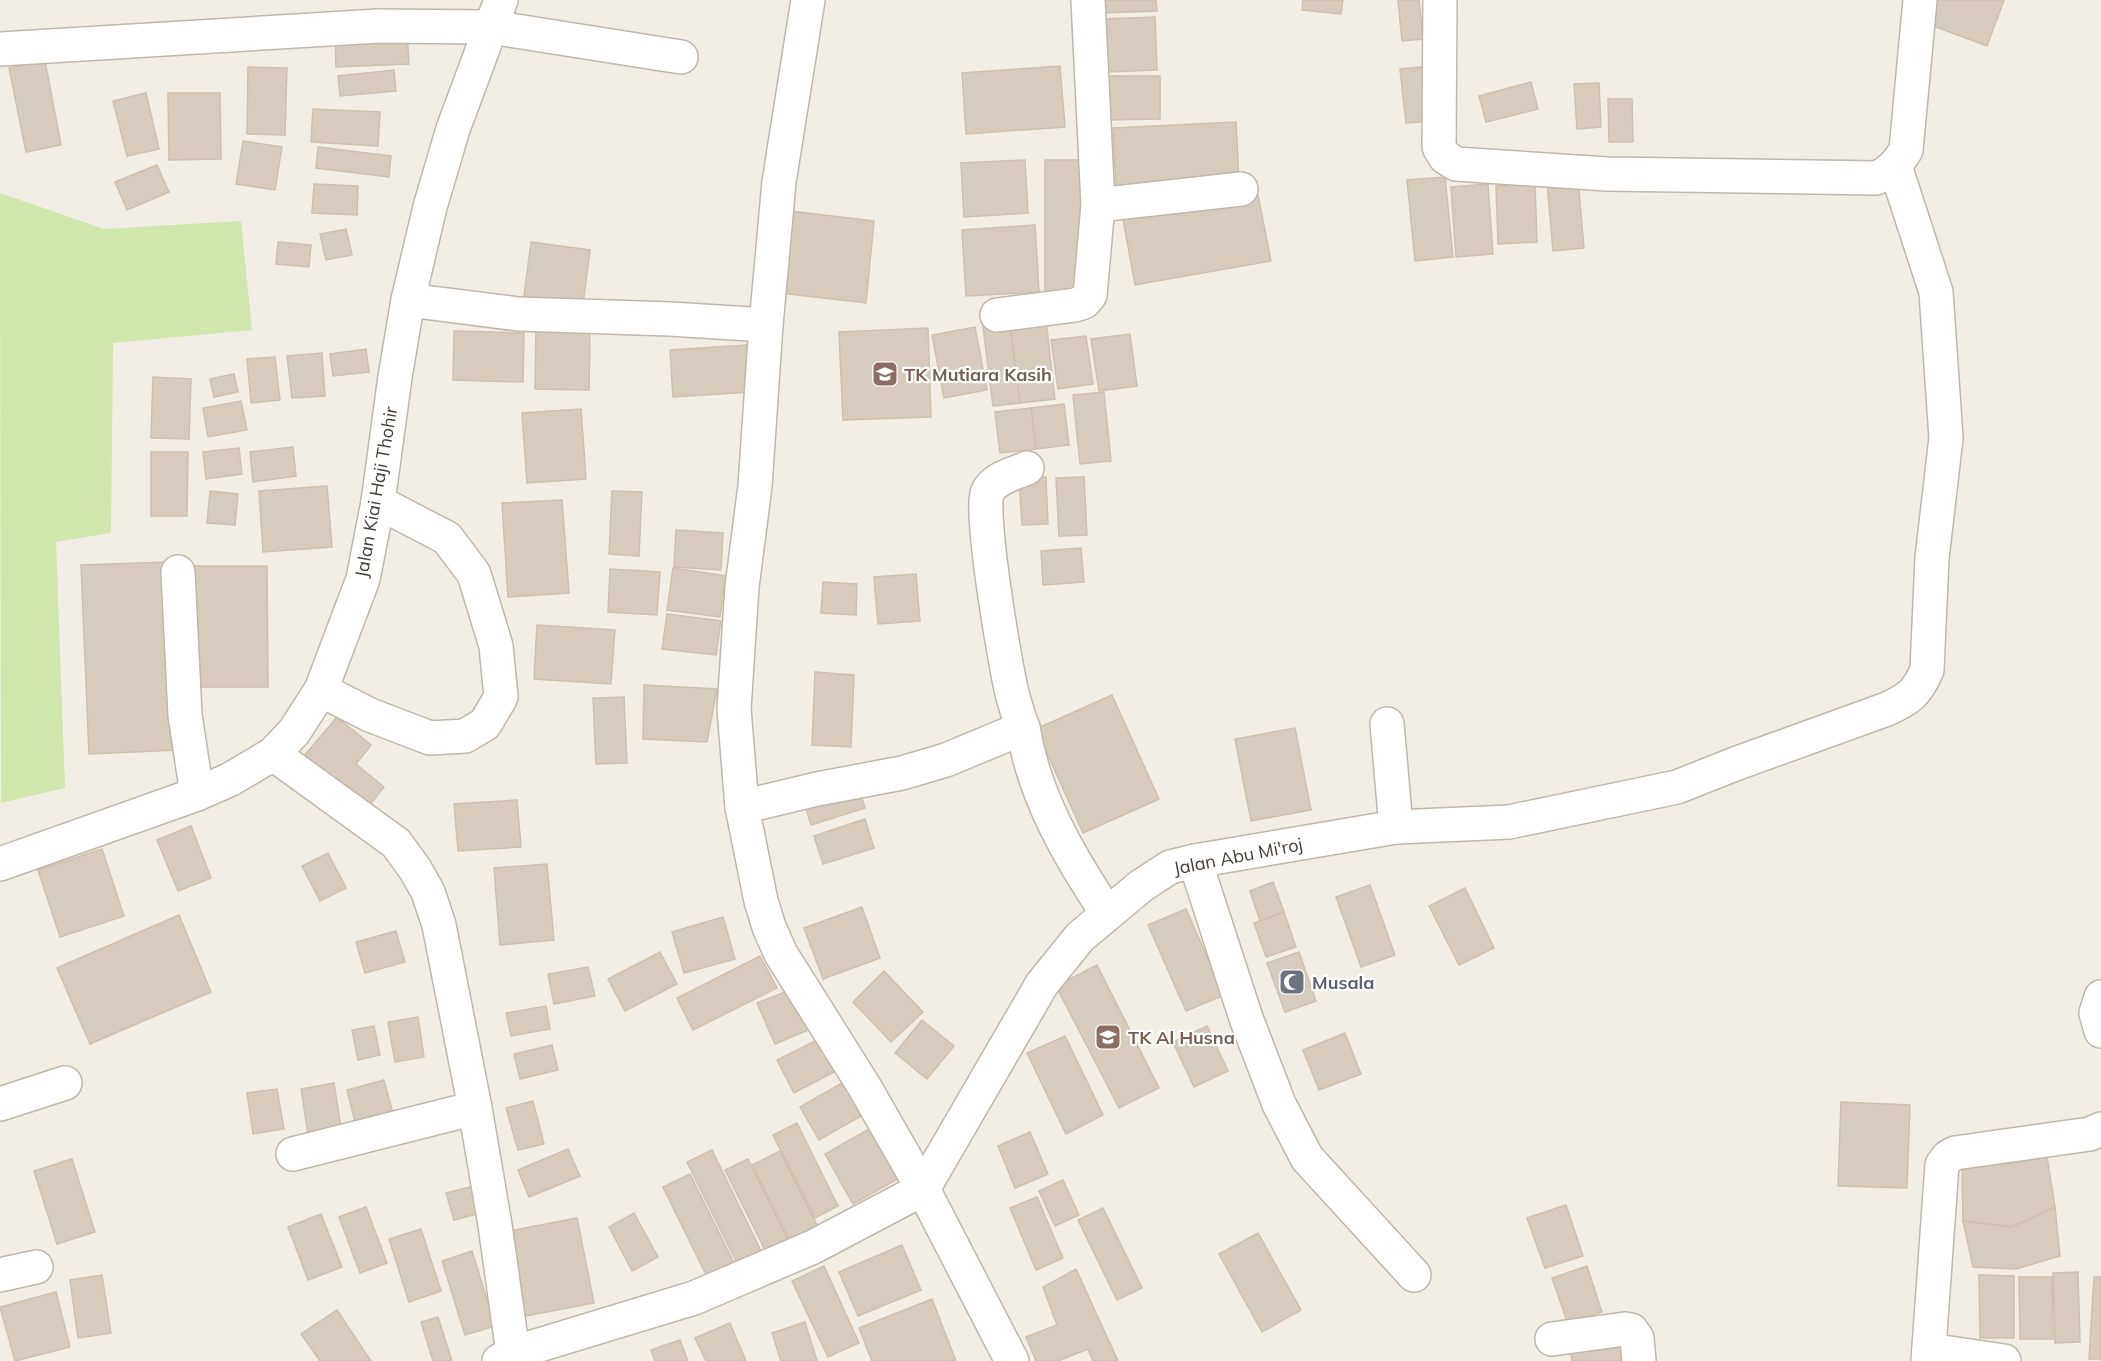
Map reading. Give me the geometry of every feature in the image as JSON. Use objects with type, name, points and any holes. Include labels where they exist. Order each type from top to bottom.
[{"type":"street","points":[[807,0],[779,182],[755,486],[742,587],[734,709],[742,807],[761,901],[769,927],[782,954],[864,1086],[923,1189],[1012,1361]]},
{"type":"street","points":[[997,315],[1076,306],[1090,296],[1098,205],[1088,0]]},
{"type":"street","points":[[1440,0],[1439,147],[1445,157],[1456,164],[1607,174],[1876,178],[1895,166],[1906,150],[1920,0]]},
{"type":"street","points":[[0,49],[378,26],[495,14],[681,57]]},
{"type":"street","name":"Jalan Kiai Haji Thohir","points":[[0,864],[229,780],[273,754],[294,732],[321,690],[363,579],[378,502],[408,300],[430,207],[453,129],[495,14]]},
{"type":"street","name":"Jalan Abu Mi'roj","points":[[923,1189],[1042,984],[1080,937],[1141,886],[1170,867],[1396,827],[1509,822],[1677,787],[1887,709],[1908,699],[1921,685],[1927,670],[1932,558],[1946,438],[1936,292],[1895,166]]},
{"type":"street","points":[[1098,205],[1241,189]]},
{"type":"street","points":[[408,300],[518,314],[766,325]]},
{"type":"street","points":[[1027,468],[995,483],[985,498],[990,562],[1005,663],[1023,728],[1027,756],[1051,816],[1075,863],[1107,913]]},
{"type":"street","points":[[321,690],[369,715],[430,738],[465,736],[485,723],[501,697],[496,646],[474,574],[447,538],[378,502]]},
{"type":"street","points":[[178,572],[185,716],[196,794]]},
{"type":"street","points":[[1387,724],[1396,827]]},
{"type":"street","points":[[742,807],[817,789],[902,773],[946,760],[1023,728]]},
{"type":"street","points":[[273,754],[396,843],[428,892],[439,925],[475,1108],[495,1226],[506,1357],[694,1298],[813,1247],[923,1189]]},
{"type":"street","points":[[1195,861],[1250,1029],[1279,1104],[1307,1158],[1414,1275]]},
{"type":"street","points":[[2101,997],[2096,1013],[2101,1031]]},
{"type":"street","points":[[0,1104],[65,1083]]},
{"type":"street","points":[[293,1154],[475,1108]]},
{"type":"street","points":[[2004,1361],[1929,1356],[1942,1165],[1955,1153],[2090,1134],[2101,1129]]},
{"type":"street","points":[[0,1275],[36,1267]]},
{"type":"street","points":[[1552,1339],[1631,1330],[1637,1338],[1639,1361]]},
{"type":"green space","points":[[0,193],[104,229],[241,221],[252,330],[113,343],[111,533],[56,542],[65,788],[1,803]]},
{"type":"building","points":[[1102,0],[1156,0],[1157,11],[1102,13]]},
{"type":"building","points":[[1303,0],[1343,0],[1341,14],[1302,10]]},
{"type":"building","points":[[1398,0],[1419,0],[1423,39],[1402,41]]},
{"type":"building","points":[[1931,0],[2004,0],[1987,46],[1923,22]]},
{"type":"building","points":[[1155,17],[1157,70],[1107,72],[1104,19]]},
{"type":"building","points":[[407,32],[409,64],[336,67],[335,34]]},
{"type":"building","points":[[45,61],[61,145],[26,152],[9,68]]},
{"type":"building","points":[[1060,66],[1065,127],[966,134],[962,73]]},
{"type":"building","points":[[1430,66],[1435,121],[1406,123],[1400,69]]},
{"type":"building","points":[[248,67],[287,68],[285,135],[247,134]]},
{"type":"building","points":[[394,70],[396,91],[340,96],[338,76]]},
{"type":"building","points":[[1108,76],[1160,76],[1160,119],[1108,120]]},
{"type":"building","points":[[1531,82],[1538,109],[1486,122],[1479,96]]},
{"type":"building","points":[[1599,83],[1601,127],[1577,129],[1574,84]]},
{"type":"building","points":[[146,93],[159,149],[127,156],[113,101]]},
{"type":"building","points":[[168,93],[220,93],[221,159],[169,160]]},
{"type":"building","points":[[1608,99],[1632,99],[1633,142],[1609,142]]},
{"type":"building","points":[[313,109],[380,112],[378,146],[311,142]]},
{"type":"building","points":[[1236,122],[1239,180],[1116,186],[1113,128]]},
{"type":"building","points":[[243,141],[282,147],[275,190],[236,184]]},
{"type":"building","points":[[318,147],[391,156],[389,177],[316,168]]},
{"type":"building","points":[[1025,160],[1028,213],[964,217],[961,163]]},
{"type":"building","points":[[1045,160],[1085,160],[1085,293],[1045,292]]},
{"type":"building","points":[[157,165],[169,192],[127,210],[115,182]]},
{"type":"building","points":[[1445,177],[1453,257],[1415,261],[1407,180]]},
{"type":"building","points":[[1578,180],[1584,248],[1553,251],[1547,183]]},
{"type":"building","points":[[314,184],[358,186],[357,215],[312,213]]},
{"type":"building","points":[[1488,184],[1493,254],[1456,257],[1451,187]]},
{"type":"building","points":[[1535,185],[1537,242],[1498,244],[1496,186]]},
{"type":"building","points":[[1258,195],[1271,261],[1135,285],[1123,219]]},
{"type":"building","points":[[790,211],[874,221],[866,303],[781,293]]},
{"type":"building","points":[[1035,225],[1039,292],[966,296],[962,230]]},
{"type":"building","points":[[346,229],[352,255],[326,260],[320,234]]},
{"type":"building","points":[[278,242],[311,245],[309,267],[276,264]]},
{"type":"building","points":[[531,242],[590,250],[583,304],[524,296]]},
{"type":"building","points":[[1046,320],[1055,399],[1020,403],[1010,324]]},
{"type":"building","points":[[1010,324],[1020,403],[993,406],[983,327]]},
{"type":"building","points":[[975,327],[987,390],[944,398],[932,335]]},
{"type":"building","points":[[536,328],[590,329],[589,390],[535,389]]},
{"type":"building","name":"TK Mutiara Kasih","points":[[928,328],[931,417],[843,420],[839,332]]},
{"type":"building","points":[[454,331],[524,333],[523,382],[453,380]]},
{"type":"building","points":[[1130,334],[1137,386],[1099,391],[1091,339]]},
{"type":"building","points":[[1086,336],[1093,384],[1058,389],[1051,340]]},
{"type":"building","points":[[747,345],[751,392],[673,397],[670,350]]},
{"type":"building","points":[[366,349],[369,372],[333,376],[330,354]]},
{"type":"building","points":[[322,353],[325,396],[292,398],[287,356]]},
{"type":"building","points":[[275,357],[280,400],[251,403],[247,359]]},
{"type":"building","points":[[234,374],[238,392],[214,397],[210,379]]},
{"type":"building","points":[[153,377],[191,379],[189,439],[151,438]]},
{"type":"building","points":[[1104,392],[1111,461],[1080,464],[1073,395]]},
{"type":"building","points":[[241,401],[247,430],[208,437],[203,408]]},
{"type":"building","points":[[1064,404],[1069,445],[1036,449],[1031,408]]},
{"type":"building","points":[[1031,408],[1036,449],[1000,453],[995,412]]},
{"type":"building","points":[[581,409],[586,479],[527,483],[522,413]]},
{"type":"building","points":[[293,447],[296,476],[253,482],[250,452]]},
{"type":"building","points":[[239,448],[242,474],[206,479],[203,452]]},
{"type":"building","points":[[151,452],[188,452],[187,516],[151,516]]},
{"type":"building","points":[[1046,477],[1048,524],[1022,525],[1019,478]]},
{"type":"building","points":[[1084,477],[1087,535],[1059,536],[1056,478]]},
{"type":"building","points":[[327,486],[332,547],[263,552],[259,491]]},
{"type":"building","points":[[210,491],[238,494],[235,525],[207,523]]},
{"type":"building","points":[[612,491],[642,492],[639,556],[609,554]]},
{"type":"building","points":[[562,500],[569,593],[508,597],[502,503]]},
{"type":"building","points":[[676,530],[723,533],[721,570],[674,567]]},
{"type":"building","points":[[1081,548],[1084,582],[1043,585],[1041,551]]},
{"type":"building","points":[[169,562],[178,750],[89,754],[81,565]]},
{"type":"building","points":[[190,566],[267,566],[268,687],[191,687]]},
{"type":"building","points":[[673,568],[726,576],[720,617],[667,610]]},
{"type":"building","points":[[610,569],[660,572],[657,615],[608,612]]},
{"type":"building","points":[[916,574],[920,621],[878,624],[874,577]]},
{"type":"building","points":[[823,582],[857,584],[856,615],[821,613]]},
{"type":"building","points":[[667,614],[721,621],[716,655],[662,649]]},
{"type":"building","points":[[537,625],[615,630],[611,684],[534,679]]},
{"type":"building","points":[[815,672],[854,675],[851,747],[812,745]]},
{"type":"building","points":[[644,685],[717,689],[707,742],[643,739]]},
{"type":"building","points":[[1112,695],[1159,799],[1083,833],[1036,729]]},
{"type":"building","points":[[624,697],[627,763],[596,764],[593,698]]},
{"type":"building","points":[[337,717],[371,745],[356,764],[384,787],[368,807],[305,755]]},
{"type":"building","points":[[1295,728],[1311,810],[1251,821],[1235,739]]},
{"type":"building","points":[[857,783],[865,808],[811,825],[803,799]]},
{"type":"building","points":[[517,800],[521,847],[458,851],[454,804]]},
{"type":"building","points":[[865,819],[874,848],[823,864],[814,836]]},
{"type":"building","points":[[191,826],[211,878],[178,891],[157,840]]},
{"type":"building","points":[[102,849],[124,916],[60,937],[38,870]]},
{"type":"building","points":[[328,853],[346,888],[320,901],[302,866]]},
{"type":"building","points":[[547,864],[554,940],[500,945],[494,868]]},
{"type":"building","points":[[1273,882],[1284,912],[1260,921],[1250,891]]},
{"type":"building","points":[[1370,885],[1395,955],[1361,967],[1336,897]]},
{"type":"building","points":[[1465,888],[1494,948],[1459,965],[1429,906]]},
{"type":"building","points":[[862,907],[880,958],[823,979],[804,928]]},
{"type":"building","points":[[1186,909],[1224,995],[1186,1011],[1148,925]]},
{"type":"building","points":[[1284,912],[1296,947],[1266,957],[1254,923]]},
{"type":"building","points":[[179,915],[211,992],[90,1044],[57,968]]},
{"type":"building","points":[[723,917],[735,959],[684,973],[672,932]]},
{"type":"building","points":[[396,931],[405,962],[365,973],[356,942]]},
{"type":"building","points":[[660,952],[677,984],[625,1011],[608,979]]},
{"type":"building","name":"Musala","points":[[1299,952],[1316,1001],[1285,1012],[1267,963]]},
{"type":"building","points":[[760,956],[777,988],[693,1030],[677,998]]},
{"type":"building","name":"TK Al Husna","points":[[1097,965],[1159,1088],[1119,1108],[1056,986]]},
{"type":"building","points":[[588,967],[595,996],[554,1004],[548,974]]},
{"type":"building","points":[[884,971],[923,1012],[891,1042],[853,1002]]},
{"type":"building","points":[[798,987],[815,1027],[775,1044],[757,1003]]},
{"type":"building","points":[[546,1006],[550,1029],[511,1036],[506,1013]]},
{"type":"building","points":[[418,1017],[424,1057],[395,1062],[388,1022]]},
{"type":"building","points":[[922,1020],[954,1046],[927,1079],[895,1053]]},
{"type":"building","points":[[374,1026],[380,1055],[358,1060],[352,1030]]},
{"type":"building","points":[[1207,1026],[1228,1071],[1194,1087],[1173,1042]]},
{"type":"building","points":[[1345,1033],[1361,1074],[1319,1090],[1303,1050]]},
{"type":"building","points":[[1065,1036],[1103,1115],[1066,1134],[1027,1053]]},
{"type":"building","points":[[819,1039],[836,1071],[794,1093],[777,1060]]},
{"type":"building","points":[[552,1045],[558,1070],[520,1079],[514,1054]]},
{"type":"building","points":[[849,1079],[868,1112],[819,1140],[800,1107]]},
{"type":"building","points":[[384,1080],[396,1125],[358,1134],[347,1090]]},
{"type":"building","points":[[334,1083],[341,1128],[308,1134],[301,1089]]},
{"type":"building","points":[[277,1089],[284,1129],[253,1134],[247,1093]]},
{"type":"building","points":[[533,1101],[544,1144],[518,1150],[506,1108]]},
{"type":"building","points":[[1841,1102],[1910,1105],[1907,1188],[1838,1186]]},
{"type":"building","points":[[797,1123],[838,1206],[815,1218],[773,1135]]},
{"type":"building","points":[[869,1129],[898,1179],[853,1204],[825,1154]]},
{"type":"building","points":[[1030,1132],[1048,1174],[1015,1188],[998,1146]]},
{"type":"building","points":[[568,1149],[580,1176],[529,1197],[518,1170]]},
{"type":"building","points":[[712,1150],[765,1259],[741,1271],[687,1162]]},
{"type":"building","points":[[780,1151],[819,1229],[791,1244],[752,1165]]},
{"type":"building","points":[[2047,1157],[2055,1207],[2012,1227],[1963,1221],[1962,1158],[2004,1164]]},
{"type":"building","points":[[72,1159],[95,1232],[57,1244],[34,1171]]},
{"type":"building","points":[[748,1159],[792,1247],[769,1258],[725,1170]]},
{"type":"building","points":[[690,1174],[736,1267],[709,1281],[663,1187]]},
{"type":"building","points":[[1063,1180],[1079,1215],[1055,1226],[1039,1191]]},
{"type":"building","points":[[474,1186],[481,1213],[454,1220],[446,1193]]},
{"type":"building","points":[[1037,1197],[1063,1258],[1036,1270],[1010,1208]]},
{"type":"building","points":[[1566,1205],[1583,1256],[1545,1268],[1527,1218]]},
{"type":"building","points":[[366,1207],[387,1263],[360,1273],[339,1217]]},
{"type":"building","points":[[2055,1207],[2060,1256],[2016,1269],[1973,1267],[1963,1221],[2012,1227]]},
{"type":"building","points":[[1103,1208],[1142,1288],[1117,1300],[1078,1220]]},
{"type":"building","points":[[634,1213],[658,1257],[632,1271],[609,1227]]},
{"type":"building","points":[[321,1214],[342,1267],[308,1280],[288,1227]]},
{"type":"building","points":[[577,1218],[594,1303],[525,1316],[509,1231]]},
{"type":"building","points":[[421,1229],[441,1291],[409,1302],[389,1239]]},
{"type":"building","points":[[1258,1233],[1301,1310],[1262,1332],[1219,1254]]},
{"type":"building","points":[[902,1245],[921,1290],[858,1316],[839,1272]]},
{"type":"building","points":[[472,1251],[495,1326],[465,1335],[442,1261]]},
{"type":"building","points":[[824,1266],[859,1343],[828,1357],[792,1281]]},
{"type":"building","points":[[1587,1266],[1602,1312],[1568,1324],[1552,1278]]},
{"type":"building","points":[[1076,1269],[1118,1361],[1093,1361],[1088,1349],[1058,1361],[1036,1361],[1026,1337],[1057,1325],[1043,1287]]},
{"type":"building","points":[[2078,1272],[2080,1342],[2055,1343],[2053,1273]]},
{"type":"building","points":[[102,1275],[111,1333],[78,1338],[70,1280]]},
{"type":"building","points":[[1979,1275],[2014,1276],[2014,1338],[1980,1338]]},
{"type":"building","points":[[2019,1277],[2052,1277],[2053,1339],[2020,1339]]},
{"type":"building","points":[[2094,1277],[2101,1277],[2101,1359],[2089,1359]]},
{"type":"building","points":[[56,1292],[70,1347],[15,1361],[0,1307]]},
{"type":"building","points":[[932,1299],[956,1361],[872,1361],[859,1328]]},
{"type":"building","points":[[337,1310],[371,1361],[320,1361],[301,1334]]},
{"type":"building","points":[[438,1317],[452,1361],[433,1361],[421,1322]]},
{"type":"building","points":[[805,1322],[817,1361],[781,1361],[772,1333]]},
{"type":"building","points":[[730,1323],[746,1361],[706,1361],[695,1338]]},
{"type":"building","points":[[1619,1337],[1623,1361],[1572,1361],[1570,1346]]},
{"type":"building","points":[[680,1340],[688,1361],[655,1361],[651,1350]]},
{"type":"place","name":"TK Mutiara Kasih","points":[[885,374]]},
{"type":"place","name":"Musala","points":[[1292,982]]},
{"type":"place","name":"TK Al Husna","points":[[1108,1037]]}]
